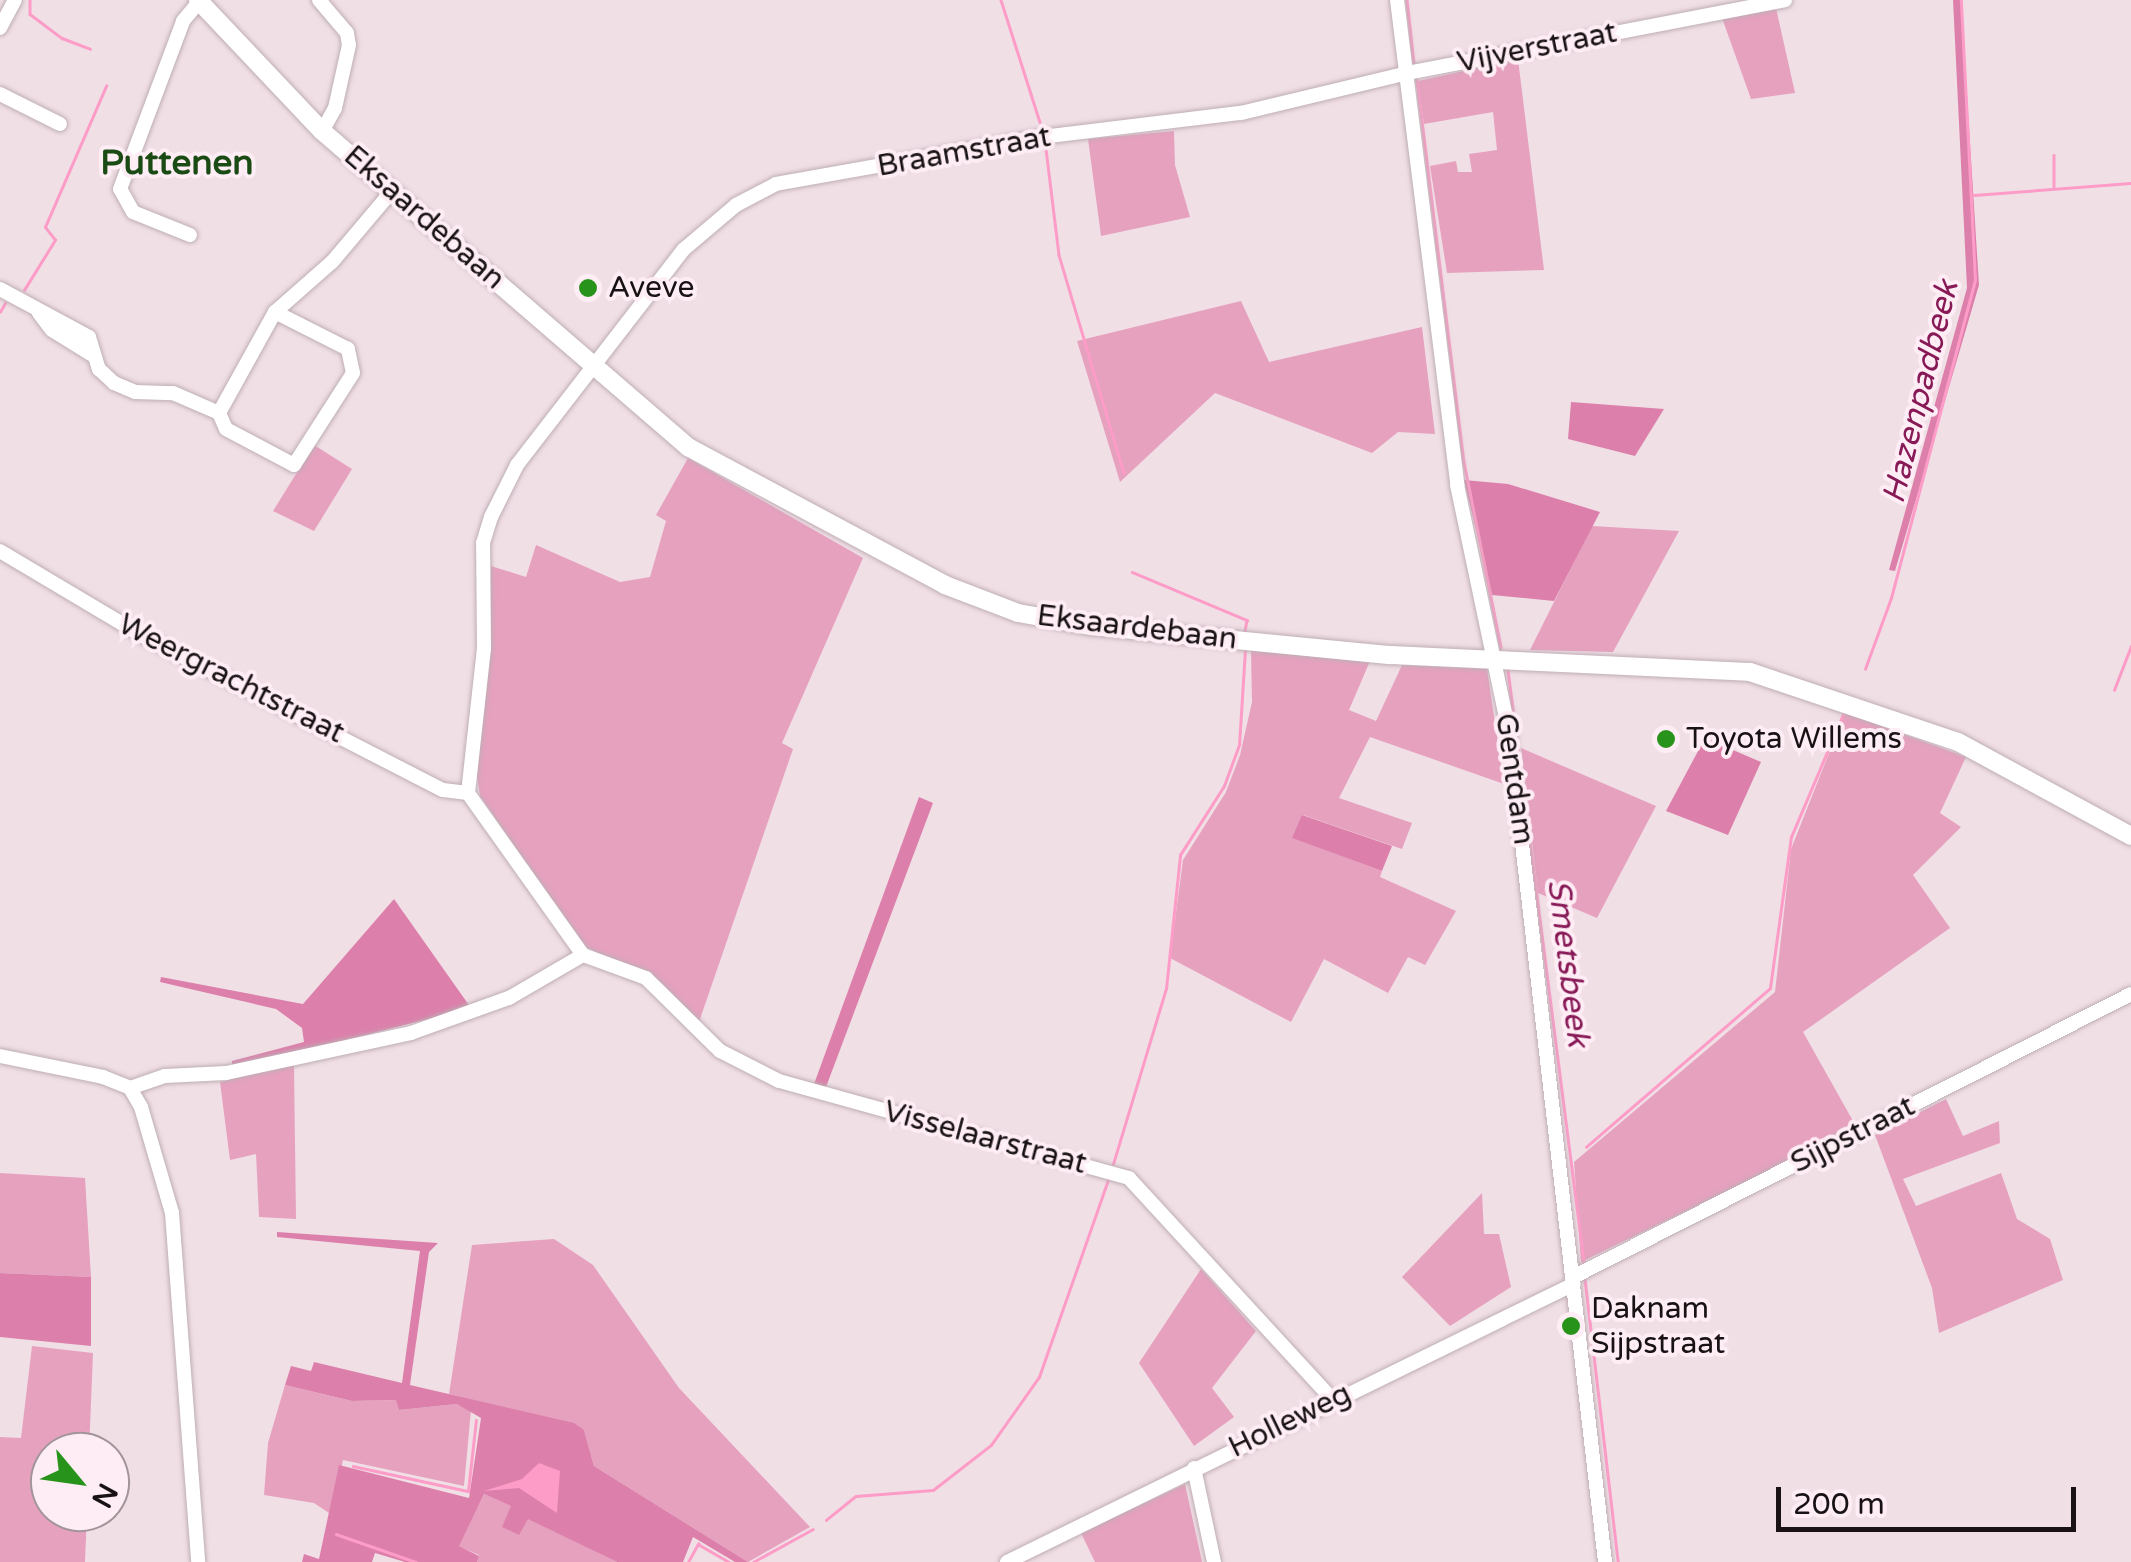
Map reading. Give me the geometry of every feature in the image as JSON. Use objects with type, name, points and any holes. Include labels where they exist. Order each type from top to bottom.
[{"type":"main road","name":"Eksaardebaan","points":[[199,1],[322,131],[708,460],[914,571],[1018,614],[1333,650],[1680,664],[1773,678],[1958,742],[2131,836]]},
{"type":"street","points":[[0,28],[15,0]]},
{"type":"street","points":[[318,0],[347,33],[349,45],[335,108],[322,131]]},
{"type":"street","name":"Gentdam","points":[[1397,0],[1457,485],[1495,659],[1574,1280],[1605,1562]]},
{"type":"street","name":"Vijverstraat","points":[[1407,72],[1785,0]]},
{"type":"street","name":"Eksaardebaan","points":[[190,234],[133,212],[120,188],[183,22],[199,1]]},
{"type":"street","name":"Braamstraat","points":[[596,365],[692,240],[736,205],[787,180],[1044,136],[1222,116],[1407,72]]},
{"type":"street","points":[[0,94],[60,124]]},
{"type":"street","points":[[219,413],[275,312],[332,262],[392,191]]},
{"type":"street","points":[[0,290],[89,337],[94,357],[114,383],[135,392],[173,393],[219,413],[226,429],[294,465],[354,361],[348,349],[275,312]]},
{"type":"street","points":[[0,1056],[130,1088],[166,1076],[226,1073],[410,1033],[508,998],[582,955],[468,794],[484,649],[487,530],[517,466],[596,365]]},
{"type":"street","name":"Weergrachtstraat","points":[[0,551],[141,635],[443,790],[468,794]]},
{"type":"street","name":"Visselaarstraat","points":[[582,955],[646,978],[720,1051],[780,1081],[1129,1178],[1334,1400]]},
{"type":"street","name":"Sijpstraat","points":[[1574,1280],[2131,994]]},
{"type":"street","points":[[130,1088],[165,1170],[172,1213],[198,1562]]},
{"type":"street","name":"Holleweg","points":[[1007,1562],[1574,1280]]},
{"type":"street","points":[[1194,1468],[1214,1562]]},
{"type":"shaded area","points":[[1953,0],[1961,0],[1979,285],[1895,571],[1889,570],[1967,288]]},
{"type":"shaded area","points":[[1776,8],[1795,93],[1751,99],[1722,18]]},
{"type":"shaded area","points":[[1518,59],[1544,270],[1447,273],[1430,166],[1456,161],[1458,172],[1472,172],[1469,154],[1497,150],[1493,112],[1424,124],[1418,81]]},
{"type":"shaded area","points":[[1174,131],[1175,165],[1190,217],[1101,236],[1088,139]]},
{"type":"shaded area","points":[[1241,301],[1269,362],[1422,327],[1435,434],[1398,432],[1372,453],[1215,393],[1120,482],[1077,341]]},
{"type":"shaded area","points":[[1571,402],[1664,409],[1635,456],[1568,439]]},
{"type":"shaded area","points":[[314,445],[352,469],[314,531],[273,511]]},
{"type":"shaded area","points":[[688,458],[863,558],[782,743],[793,749],[699,1022],[660,983],[584,946],[480,796],[477,776],[491,566],[526,577],[536,545],[620,582],[650,577],[666,521],[656,515]]},
{"type":"shaded area","points":[[1464,480],[1508,484],[1600,512],[1554,601],[1492,595]]},
{"type":"shaded area","points":[[1592,526],[1679,531],[1613,652],[1530,650]]},
{"type":"shaded area","points":[[1251,651],[1370,661],[1349,710],[1376,721],[1402,665],[1487,669],[1504,784],[1370,737],[1339,798],[1412,823],[1402,849],[1303,815],[1293,838],[1382,871],[1380,877],[1456,911],[1425,965],[1408,957],[1388,993],[1324,959],[1291,1022],[1170,958],[1183,860],[1226,792],[1240,755],[1252,702]]},
{"type":"shaded area","points":[[1845,713],[1966,757],[1940,813],[1961,827],[1913,875],[1950,928],[1803,1032],[1857,1128],[1581,1262],[1574,1162],[1775,992],[1791,849]]},
{"type":"shaded area","points":[[1705,738],[1761,762],[1728,835],[1666,811]]},
{"type":"shaded area","points":[[1521,748],[1656,806],[1597,918],[1538,893]]},
{"type":"shaded area","points":[[919,797],[933,803],[826,1087],[814,1084]]},
{"type":"shaded area","points":[[1302,815],[1392,846],[1382,871],[1292,838]]},
{"type":"shaded area","points":[[394,899],[471,1008],[232,1069],[232,1061],[304,1042],[302,1028],[276,1009],[160,982],[161,977],[303,1004]]},
{"type":"shaded area","points":[[294,1064],[296,1219],[259,1217],[256,1154],[230,1160],[220,1082]]},
{"type":"shaded area","points":[[1946,1099],[1963,1136],[1999,1121],[2000,1143],[1903,1179],[1916,1206],[2001,1173],[2017,1219],[2050,1239],[2063,1280],[1939,1333],[1932,1288],[1875,1135]]},
{"type":"shaded area","points":[[0,1173],[85,1178],[91,1277],[0,1273]]},
{"type":"shaded area","points":[[1482,1193],[1484,1234],[1499,1234],[1511,1287],[1450,1326],[1402,1277]]},
{"type":"shaded area","points":[[277,1232],[438,1243],[429,1252],[410,1385],[574,1423],[584,1430],[594,1466],[748,1562],[735,1562],[693,1537],[683,1562],[617,1562],[528,1519],[519,1535],[502,1527],[511,1506],[484,1494],[459,1546],[479,1556],[477,1562],[405,1562],[375,1553],[372,1562],[302,1562],[304,1554],[319,1559],[339,1465],[469,1498],[481,1418],[457,1404],[399,1410],[396,1400],[352,1401],[285,1385],[291,1366],[311,1371],[314,1362],[402,1383],[420,1251],[277,1237]]},
{"type":"shaded area","points":[[554,1239],[593,1265],[679,1388],[810,1527],[748,1562],[594,1466],[584,1430],[449,1394],[472,1245]]},
{"type":"shaded area","points":[[1201,1269],[1256,1331],[1212,1388],[1234,1417],[1194,1446],[1139,1363]]},
{"type":"shaded area","points":[[0,1273],[91,1277],[91,1346],[0,1337]]},
{"type":"shaded area","points":[[32,1346],[93,1353],[90,1432],[30,1432],[30,1532],[86,1532],[85,1562],[0,1562],[0,1437],[21,1438]]},
{"type":"shaded area","points":[[285,1385],[352,1401],[397,1400],[399,1410],[457,1404],[471,1410],[464,1486],[343,1460],[332,1515],[314,1503],[264,1495],[268,1443]]},
{"type":"shaded area","points":[[539,1463],[560,1471],[557,1513],[519,1488],[484,1491],[522,1479]]},
{"type":"shaded area","points":[[1185,1484],[1202,1562],[1095,1562],[1081,1533]]},
{"type":"shaded area","points":[[484,1494],[512,1506],[503,1527],[528,1518],[617,1562],[477,1562],[479,1555],[458,1546]]},
{"type":"waterway","points":[[30,0],[30,14],[62,38],[90,49]]},
{"type":"waterway","points":[[1001,0],[1040,122]]},
{"type":"waterway","name":"Smetsbeek","points":[[1407,0],[1414,63]]},
{"type":"waterway","name":"Hazenpadbeek","points":[[1865,669],[1891,598],[1975,280],[1961,0]]},
{"type":"waterway","name":"Smetsbeek","points":[[1417,80],[1464,462],[1501,647]]},
{"type":"waterway","points":[[24,290],[55,240],[45,227],[106,86]]},
{"type":"waterway","points":[[1046,149],[1059,255],[1124,473]]},
{"type":"waterway","points":[[2054,155],[2054,188]]},
{"type":"waterway","points":[[1974,195],[2131,183]]},
{"type":"waterway","points":[[0,312],[5,303]]},
{"type":"waterway","points":[[1132,572],[1247,620],[1245,631]]},
{"type":"waterway","points":[[2114,690],[2131,646]]},
{"type":"waterway","points":[[1113,1164],[1166,989],[1180,855],[1224,786],[1239,745],[1245,650]]},
{"type":"waterway","name":"Smetsbeek","points":[[1508,670],[1584,1262]]},
{"type":"waterway","name":"Hazenpadbeek","points":[[1586,1147],[1770,988],[1791,837],[1844,712]]},
{"type":"waterway","points":[[826,1520],[856,1496],[933,1490],[991,1445],[1039,1377],[1108,1180]]},
{"type":"waterway","name":"Smetsbeek","points":[[1585,1279],[1618,1562]]},
{"type":"waterway","points":[[353,1466],[468,1491],[476,1420]]},
{"type":"waterway","points":[[753,1562],[813,1529]]},
{"type":"waterway","points":[[336,1534],[416,1562]]},
{"type":"waterway","points":[[688,1562],[698,1544],[729,1562]]},
{"type":"place","name":"Aveve","points":[[588,288]]},
{"type":"place","name":"Toyota Willems","points":[[1666,739]]},
{"type":"place","name":"Daknam Sijpstraat","points":[[1571,1326]]},
{"type":"district","name":"Puttenen","points":[[177,163]]}]
